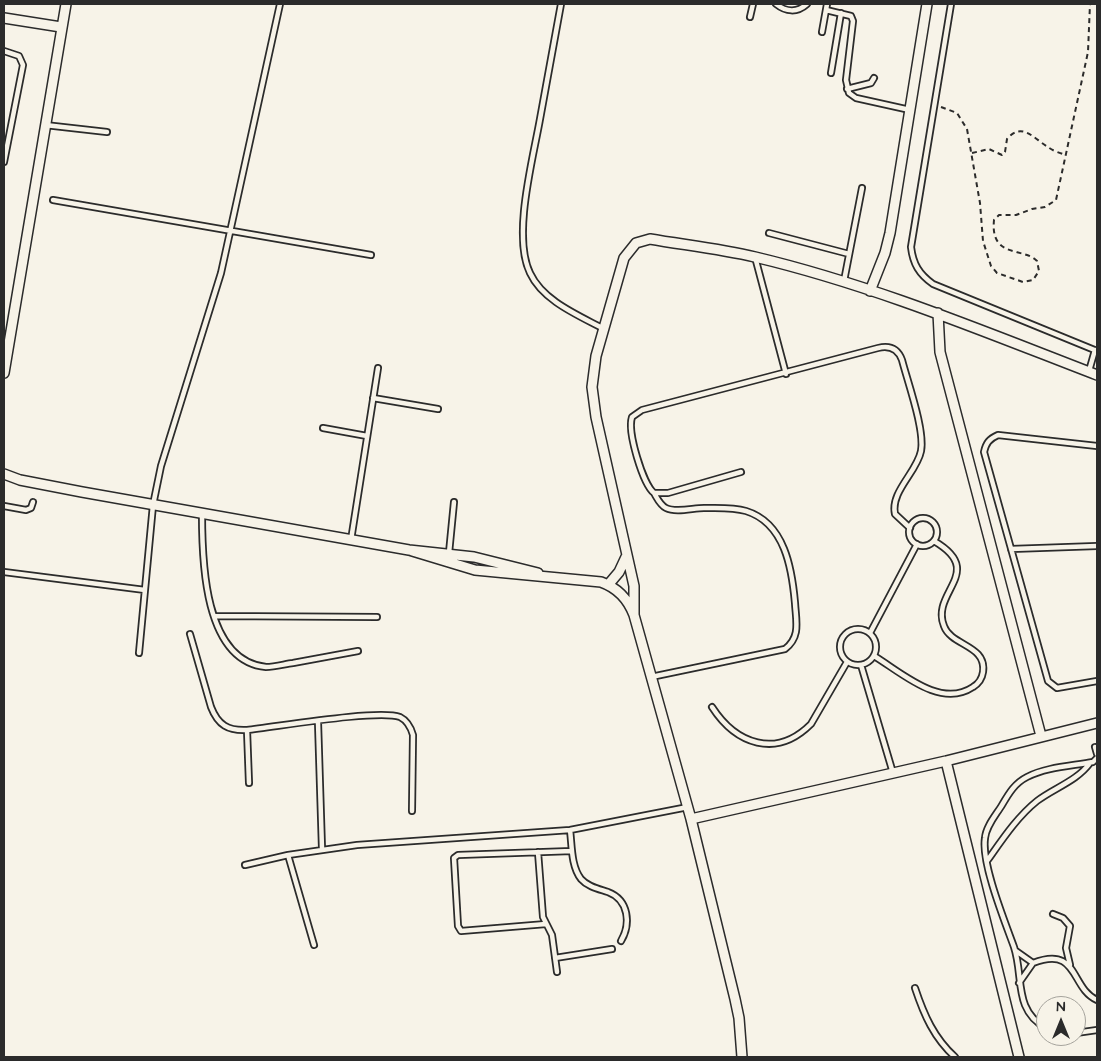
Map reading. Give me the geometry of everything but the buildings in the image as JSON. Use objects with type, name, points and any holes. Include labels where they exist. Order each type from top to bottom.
[{"type":"street","points":[[4,373],[66,4]]},
{"type":"street","points":[[870,290],[885,253],[890,233],[927,4]]},
{"type":"street","points":[[4,18],[62,27]]},
{"type":"street","points":[[634,615],[634,586],[626,557],[593,402],[594,371],[604,329],[624,258],[636,243],[650,239],[755,257],[870,290],[938,313],[1093,373]]},
{"type":"street","points":[[938,313],[940,352],[1041,736]]},
{"type":"street","points":[[4,474],[20,480],[202,514],[409,550],[449,553],[499,562],[548,576]]},
{"type":"street","points":[[409,550],[474,570],[548,576],[608,584],[627,600],[634,615],[688,807],[739,1018],[742,1057]]},
{"type":"street","points":[[608,584],[619,572],[626,557]]},
{"type":"street","points":[[691,819],[946,761],[1097,723]]},
{"type":"street","points":[[946,761],[1019,1057]]},
{"type":"lane","points":[[139,653],[152,505],[161,466],[207,325],[232,231],[280,4]]},
{"type":"lane","points":[[561,4],[525,199],[524,256],[530,273],[539,287],[560,304],[604,329]]},
{"type":"lane","points":[[750,18],[752,4]]},
{"type":"lane","points":[[776,4],[793,11],[807,4]]},
{"type":"lane","points":[[822,32],[827,4]]},
{"type":"lane","points":[[951,4],[911,247],[917,269],[924,277],[943,289],[1096,350],[1093,373]]},
{"type":"lane","points":[[826,10],[851,16],[853,21],[847,89]]},
{"type":"lane","points":[[831,73],[841,13]]},
{"type":"lane","points":[[4,51],[19,56],[23,65],[4,162]]},
{"type":"lane","points":[[847,89],[871,83],[874,78]]},
{"type":"lane","points":[[847,89],[856,98],[910,110]]},
{"type":"lane","points":[[4,123],[10,124]]},
{"type":"lane","points":[[45,124],[107,132]]},
{"type":"lane","points":[[844,283],[862,188]]},
{"type":"lane","points":[[53,200],[370,255]]},
{"type":"lane","points":[[769,233],[849,254]]},
{"type":"lane","points":[[755,257],[786,374]]},
{"type":"lane","points":[[651,677],[785,649],[796,636],[797,627],[793,579],[787,553],[781,541],[761,519],[746,511],[729,509],[672,510],[661,504],[645,482],[630,430],[630,424],[636,412],[751,380],[786,374],[884,346],[896,350],[900,355],[922,443],[918,462],[894,503],[895,514],[910,528],[912,540],[917,544],[923,546],[934,540],[937,530],[935,525],[927,519],[916,520],[910,528]]},
{"type":"lane","points":[[351,540],[378,368]]},
{"type":"lane","points":[[373,398],[438,408]]},
{"type":"lane","points":[[323,428],[367,436]]},
{"type":"lane","points":[[1097,446],[998,435],[991,438],[986,444],[984,452],[1050,684],[1061,688],[1097,681]]},
{"type":"lane","points":[[654,493],[668,493],[741,472]]},
{"type":"lane","points":[[4,506],[26,510],[31,508],[33,502]]},
{"type":"lane","points":[[449,553],[454,502]]},
{"type":"lane","points":[[202,514],[205,572],[214,616],[222,635],[233,651],[248,663],[268,667],[358,651]]},
{"type":"lane","points":[[874,656],[935,692],[957,692],[971,689],[978,683],[983,674],[983,665],[979,656],[973,649],[953,638],[944,627],[942,612],[955,582],[956,564],[946,548],[934,540]]},
{"type":"lane","points":[[870,633],[917,544]]},
{"type":"lane","points":[[1011,550],[1097,546]]},
{"type":"lane","points":[[4,572],[144,590]]},
{"type":"lane","points":[[214,616],[377,617]]},
{"type":"lane","points":[[854,629],[862,629],[870,633],[876,648],[874,656],[868,662],[861,665],[847,662],[842,655],[841,639],[846,633],[854,629]]},
{"type":"lane","points":[[190,634],[215,718],[224,726],[235,730],[246,730],[380,714],[402,718],[410,725],[413,735],[412,811]]},
{"type":"lane","points":[[712,708],[720,721],[747,741],[763,744],[779,742],[804,731],[811,724],[847,662]]},
{"type":"lane","points":[[861,665],[893,773]]},
{"type":"lane","points":[[318,722],[322,849]]},
{"type":"lane","points":[[246,730],[249,783]]},
{"type":"lane","points":[[987,861],[1019,818],[1035,803],[1080,774],[1097,756],[1095,748]]},
{"type":"lane","points":[[1036,1020],[1026,1008],[1019,984],[1014,948],[1002,916],[987,861],[985,836],[1016,785],[1029,776],[1090,762]]},
{"type":"lane","points":[[245,864],[322,849],[570,830],[688,807]]},
{"type":"lane","points":[[570,830],[576,870],[582,879],[590,886],[617,897],[623,905],[628,923],[621,941]]},
{"type":"lane","points":[[546,924],[464,931],[458,926],[454,860],[456,856],[572,851]]},
{"type":"lane","points":[[538,852],[542,913],[552,935],[557,972]]},
{"type":"lane","points":[[288,855],[314,945]]},
{"type":"lane","points":[[1053,914],[1063,918],[1070,926],[1066,948],[1070,966]]},
{"type":"lane","points":[[1014,948],[1022,957],[1033,963],[1056,960],[1070,966],[1076,972],[1084,990],[1097,1000]]},
{"type":"lane","points":[[555,958],[612,949]]},
{"type":"lane","points":[[1019,984],[1033,963]]},
{"type":"lane","points":[[915,988],[925,1019],[943,1046],[955,1057]]},
{"type":"path","points":[[934,105],[951,110],[962,118],[972,153],[973,174],[981,210],[981,234],[988,262],[998,273],[1028,282],[1039,271],[1037,261],[1029,255],[1016,254],[1004,247],[996,233],[994,220],[999,214],[1016,215],[1051,205],[1058,194],[1088,52],[1090,4]]},
{"type":"path","points":[[972,153],[988,149],[1002,155],[1006,152],[1008,139],[1016,132],[1021,131],[1031,134],[1047,147],[1066,155]]}]
